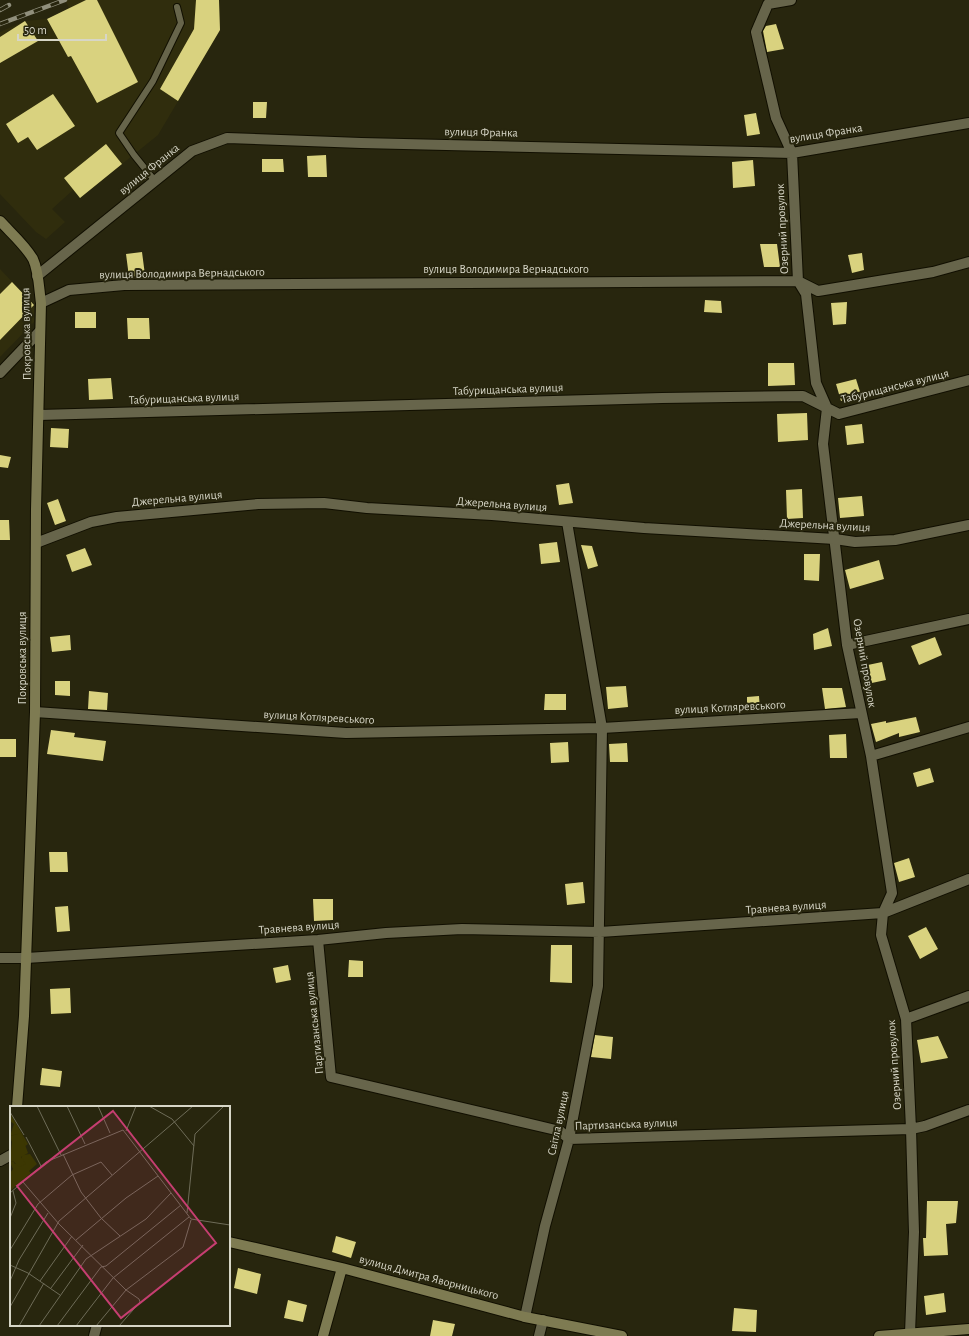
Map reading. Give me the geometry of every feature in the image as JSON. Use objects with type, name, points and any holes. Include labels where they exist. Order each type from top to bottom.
[{"type":"main road","name":"Покровська вулиця","points":[[0,221],[20,241],[33,260],[41,303],[36,543],[35,712],[24,1016],[17,1106]]},
{"type":"main road","name":"вулиця Дмитра Яворницького","points":[[230,1242],[342,1268],[525,1317],[622,1336]]},
{"type":"main road","points":[[323,1336],[342,1268]]},
{"type":"main road","points":[[880,1336],[969,1329]]},
{"type":"street","name":"Озерний провулок","points":[[791,0],[768,4],[756,32],[776,118],[792,153],[798,281],[806,294],[816,383],[827,408],[823,444],[847,645],[871,756],[892,893],[883,913],[881,935],[906,1019],[914,1232],[910,1333]]},
{"type":"street","name":"вулиця Франка","points":[[37,276],[192,151],[227,138],[792,153],[969,123]]},
{"type":"street","name":"вулиця Володимира Вернадського","points":[[41,303],[69,290],[124,285],[798,281],[818,291],[933,272],[969,262]]},
{"type":"street","points":[[0,373],[40,331]]},
{"type":"street","name":"Табурищанська вулиця","points":[[39,415],[622,399],[803,396],[839,414],[969,380]]},
{"type":"street","name":"Джерельна вулиця","points":[[36,543],[91,522],[117,517],[258,504],[324,503],[367,508],[492,515],[652,529],[835,539],[855,542],[895,540],[969,525]]},
{"type":"street","points":[[567,522],[602,728],[600,932]]},
{"type":"street","points":[[847,645],[969,619]]},
{"type":"street","name":"вулиця Котляревського","points":[[35,712],[346,733],[602,728],[861,712]]},
{"type":"street","points":[[871,756],[969,727]]},
{"type":"street","name":"Травнева вулиця","points":[[0,958],[26,958],[318,940],[386,933],[462,929],[600,932],[883,913],[969,879]]},
{"type":"street","name":"Світла вулиця","points":[[525,1317],[545,1226],[569,1139],[598,986],[600,932]]},
{"type":"street","name":"Партизанська вулиця","points":[[318,940],[331,1077],[560,1131],[569,1139],[911,1129],[926,1126],[969,1110]]},
{"type":"street","points":[[906,1019],[969,996]]},
{"type":"street","points":[[0,1161],[10,1156]]},
{"type":"street","points":[[539,1336],[543,1320]]},
{"type":"street","points":[[94,1336],[97,1326]]},
{"type":"lane","points":[[155,181],[119,133],[153,81],[181,23],[177,7]]},
{"type":"shaded area","points":[[65,0],[219,0],[220,30],[158,135],[80,198],[73,190],[52,209],[65,222],[46,239],[36,232],[0,194],[0,32],[25,21],[47,19],[69,8]]},
{"type":"shaded area","points":[[0,269],[34,305],[34,322],[0,357]]},
{"type":"building","points":[[86,0],[97,0],[138,82],[97,103],[71,56],[68,57],[47,19]]},
{"type":"building","points":[[196,0],[219,0],[220,30],[178,101],[160,89],[194,29]]},
{"type":"building","points":[[25,21],[38,41],[0,63],[0,37]]},
{"type":"building","points":[[776,24],[784,49],[767,52],[763,31],[766,26]]},
{"type":"building","points":[[53,94],[75,126],[37,150],[28,137],[18,143],[6,124]]},
{"type":"building","points":[[253,102],[267,102],[266,118],[253,118]]},
{"type":"building","points":[[756,113],[760,134],[747,136],[744,115]]},
{"type":"building","points":[[106,144],[122,164],[80,198],[64,178]]},
{"type":"building","points":[[326,155],[327,177],[308,177],[307,156]]},
{"type":"building","points":[[262,159],[283,159],[284,172],[262,172]]},
{"type":"building","points":[[753,160],[755,186],[733,188],[732,162]]},
{"type":"building","points":[[760,244],[777,244],[780,267],[764,267]]},
{"type":"building","points":[[142,252],[145,275],[129,277],[126,254]]},
{"type":"building","points":[[862,253],[864,270],[852,273],[848,255]]},
{"type":"building","points":[[12,282],[34,305],[0,340],[0,294]]},
{"type":"building","points":[[705,300],[721,301],[722,313],[704,312]]},
{"type":"building","points":[[847,302],[846,324],[833,325],[831,303]]},
{"type":"building","points":[[75,312],[96,312],[96,328],[75,328]]},
{"type":"building","points":[[127,318],[149,318],[150,339],[128,339]]},
{"type":"building","points":[[768,363],[794,363],[795,385],[768,386]]},
{"type":"building","points":[[111,378],[113,399],[89,400],[88,379]]},
{"type":"building","points":[[856,379],[861,395],[841,401],[836,384]]},
{"type":"building","points":[[807,413],[808,440],[778,442],[777,414]]},
{"type":"building","points":[[862,424],[864,443],[847,445],[845,426]]},
{"type":"building","points":[[51,428],[69,429],[68,448],[50,447]]},
{"type":"building","points":[[0,455],[11,457],[8,468],[0,467]]},
{"type":"building","points":[[569,483],[573,503],[559,505],[556,485]]},
{"type":"building","points":[[802,489],[803,518],[787,519],[786,490]]},
{"type":"building","points":[[862,496],[864,516],[840,518],[838,498]]},
{"type":"building","points":[[58,499],[66,521],[55,525],[47,503]]},
{"type":"building","points":[[0,520],[9,520],[10,540],[0,540]]},
{"type":"building","points":[[557,542],[560,562],[541,564],[539,544]]},
{"type":"building","points":[[581,545],[592,546],[598,566],[588,569]]},
{"type":"building","points":[[85,548],[92,565],[72,572],[66,555]]},
{"type":"building","points":[[804,554],[820,554],[819,581],[804,580]]},
{"type":"building","points":[[879,560],[884,579],[850,589],[845,570]]},
{"type":"building","points":[[828,628],[832,646],[814,650],[813,634]]},
{"type":"building","points":[[70,635],[71,650],[52,652],[50,637]]},
{"type":"building","points":[[935,637],[942,655],[919,665],[911,646]]},
{"type":"building","points":[[882,662],[886,680],[867,684],[863,666]]},
{"type":"building","points":[[55,681],[70,681],[70,696],[55,695]]},
{"type":"building","points":[[626,686],[628,707],[608,709],[606,687]]},
{"type":"building","points":[[822,688],[842,688],[846,707],[825,709]]},
{"type":"building","points":[[89,691],[108,693],[107,710],[88,709]]},
{"type":"building","points":[[545,694],[566,694],[566,710],[544,710]]},
{"type":"building","points":[[759,696],[760,710],[747,711],[747,697]]},
{"type":"building","points":[[916,717],[920,732],[899,737],[899,733],[876,742],[871,724],[886,721],[886,723]]},
{"type":"building","points":[[51,730],[75,733],[74,737],[106,741],[103,761],[47,754]]},
{"type":"building","points":[[846,734],[847,758],[830,758],[829,735]]},
{"type":"building","points":[[0,739],[16,739],[16,757],[0,757]]},
{"type":"building","points":[[568,742],[569,762],[551,763],[550,743]]},
{"type":"building","points":[[627,743],[628,762],[610,762],[609,744]]},
{"type":"building","points":[[930,768],[934,782],[917,787],[913,773]]},
{"type":"building","points":[[49,852],[67,852],[68,872],[50,872]]},
{"type":"building","points":[[909,858],[915,877],[899,882],[894,863]]},
{"type":"building","points":[[583,882],[585,903],[567,905],[565,884]]},
{"type":"building","points":[[313,899],[333,899],[333,920],[314,921]]},
{"type":"building","points":[[68,906],[70,931],[57,932],[55,907]]},
{"type":"building","points":[[926,927],[938,949],[920,959],[908,936]]},
{"type":"building","points":[[551,945],[572,945],[572,983],[550,982]]},
{"type":"building","points":[[349,960],[363,961],[363,977],[348,977]]},
{"type":"building","points":[[288,965],[291,980],[276,983],[273,968]]},
{"type":"building","points":[[70,988],[71,1013],[51,1014],[50,989]]},
{"type":"building","points":[[595,1035],[613,1037],[611,1059],[591,1057]]},
{"type":"building","points":[[938,1036],[948,1058],[921,1063],[917,1040]]},
{"type":"building","points":[[42,1068],[62,1071],[60,1087],[40,1085]]},
{"type":"building","points":[[927,1201],[958,1201],[956,1223],[946,1224],[948,1255],[924,1256],[923,1238],[926,1238]]},
{"type":"building","points":[[336,1236],[356,1242],[351,1258],[332,1252]]},
{"type":"building","points":[[238,1268],[261,1274],[257,1294],[234,1288]]},
{"type":"building","points":[[944,1293],[946,1312],[926,1315],[924,1296]]},
{"type":"building","points":[[288,1300],[307,1305],[303,1322],[284,1318]]},
{"type":"building","points":[[734,1308],[757,1310],[756,1332],[732,1331]]},
{"type":"building","points":[[433,1320],[455,1324],[452,1336],[430,1336]]},
{"type":"railway","points":[[0,24],[65,0]]},
{"type":"railway","points":[[0,10],[9,5]]}]
